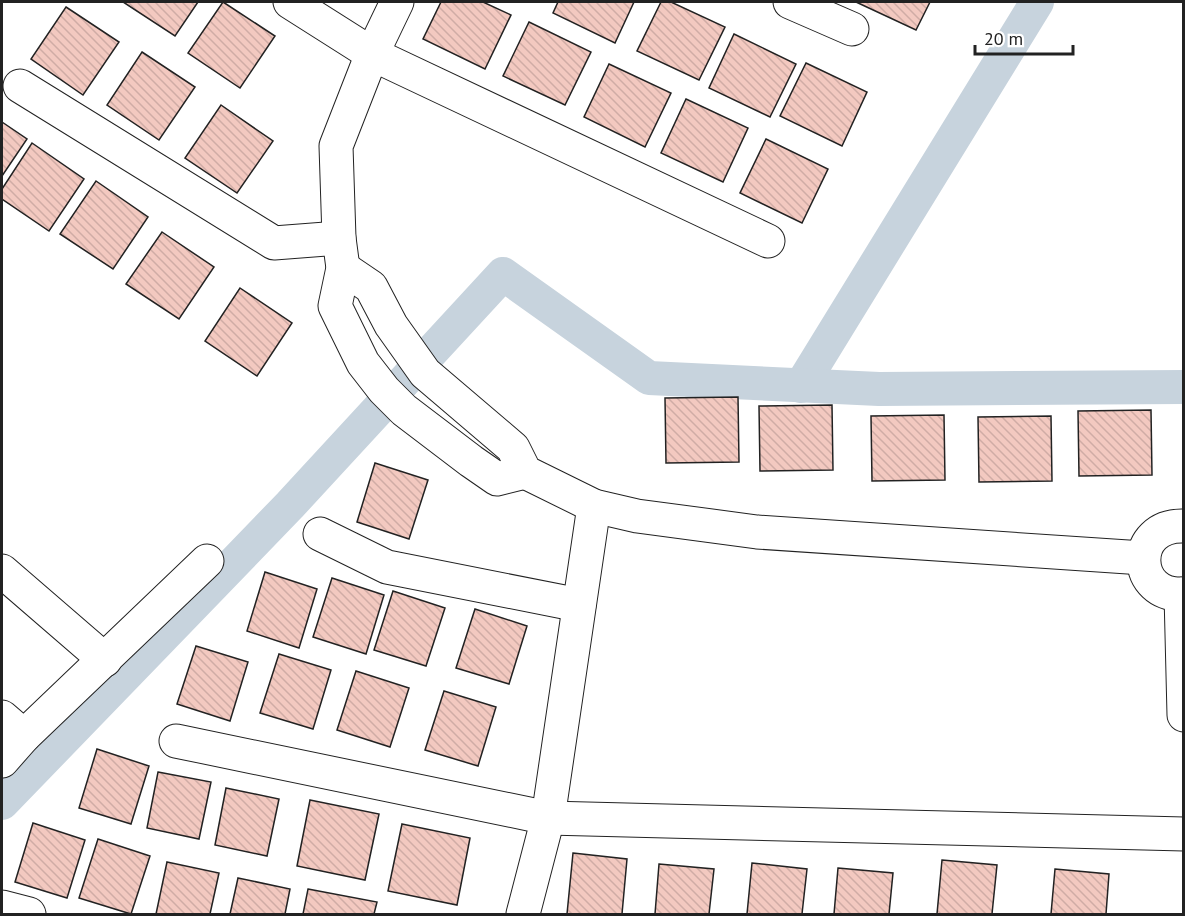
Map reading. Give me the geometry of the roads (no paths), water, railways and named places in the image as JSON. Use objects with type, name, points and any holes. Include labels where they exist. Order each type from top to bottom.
[{"type":"street","points":[[290,2],[372,54],[768,241]]},
{"type":"street","points":[[397,2],[372,54],[336,146],[341,253],[335,306],[363,363],[384,390],[404,410],[497,478],[525,472]]},
{"type":"street","points":[[790,2],[852,29]]},
{"type":"street","points":[[20,86],[274,243],[341,253],[371,287],[391,325],[425,373],[513,448],[525,472],[594,506],[637,516],[757,532],[1143,558]]},
{"type":"street","points":[[523,915],[548,818],[594,506]]},
{"type":"street","points":[[1184,525],[1173,525],[1162,529],[1152,537],[1146,546],[1143,558],[1150,581],[1159,589],[1170,594],[1182,594],[1184,715]]},
{"type":"street","points":[[320,534],[387,567],[579,605]]},
{"type":"street","points":[[2,761],[13,727],[105,660],[207,561]]},
{"type":"street","points":[[2,571],[105,660]]},
{"type":"street","points":[[176,741],[548,818],[1184,834]]},
{"type":"street","points":[[2,907],[29,915]]},
{"type":"waterway","points":[[801,386],[1037,2]]},
{"type":"waterway","points":[[2,803],[290,505],[503,274],[649,378],[879,389],[1184,387]]}]
